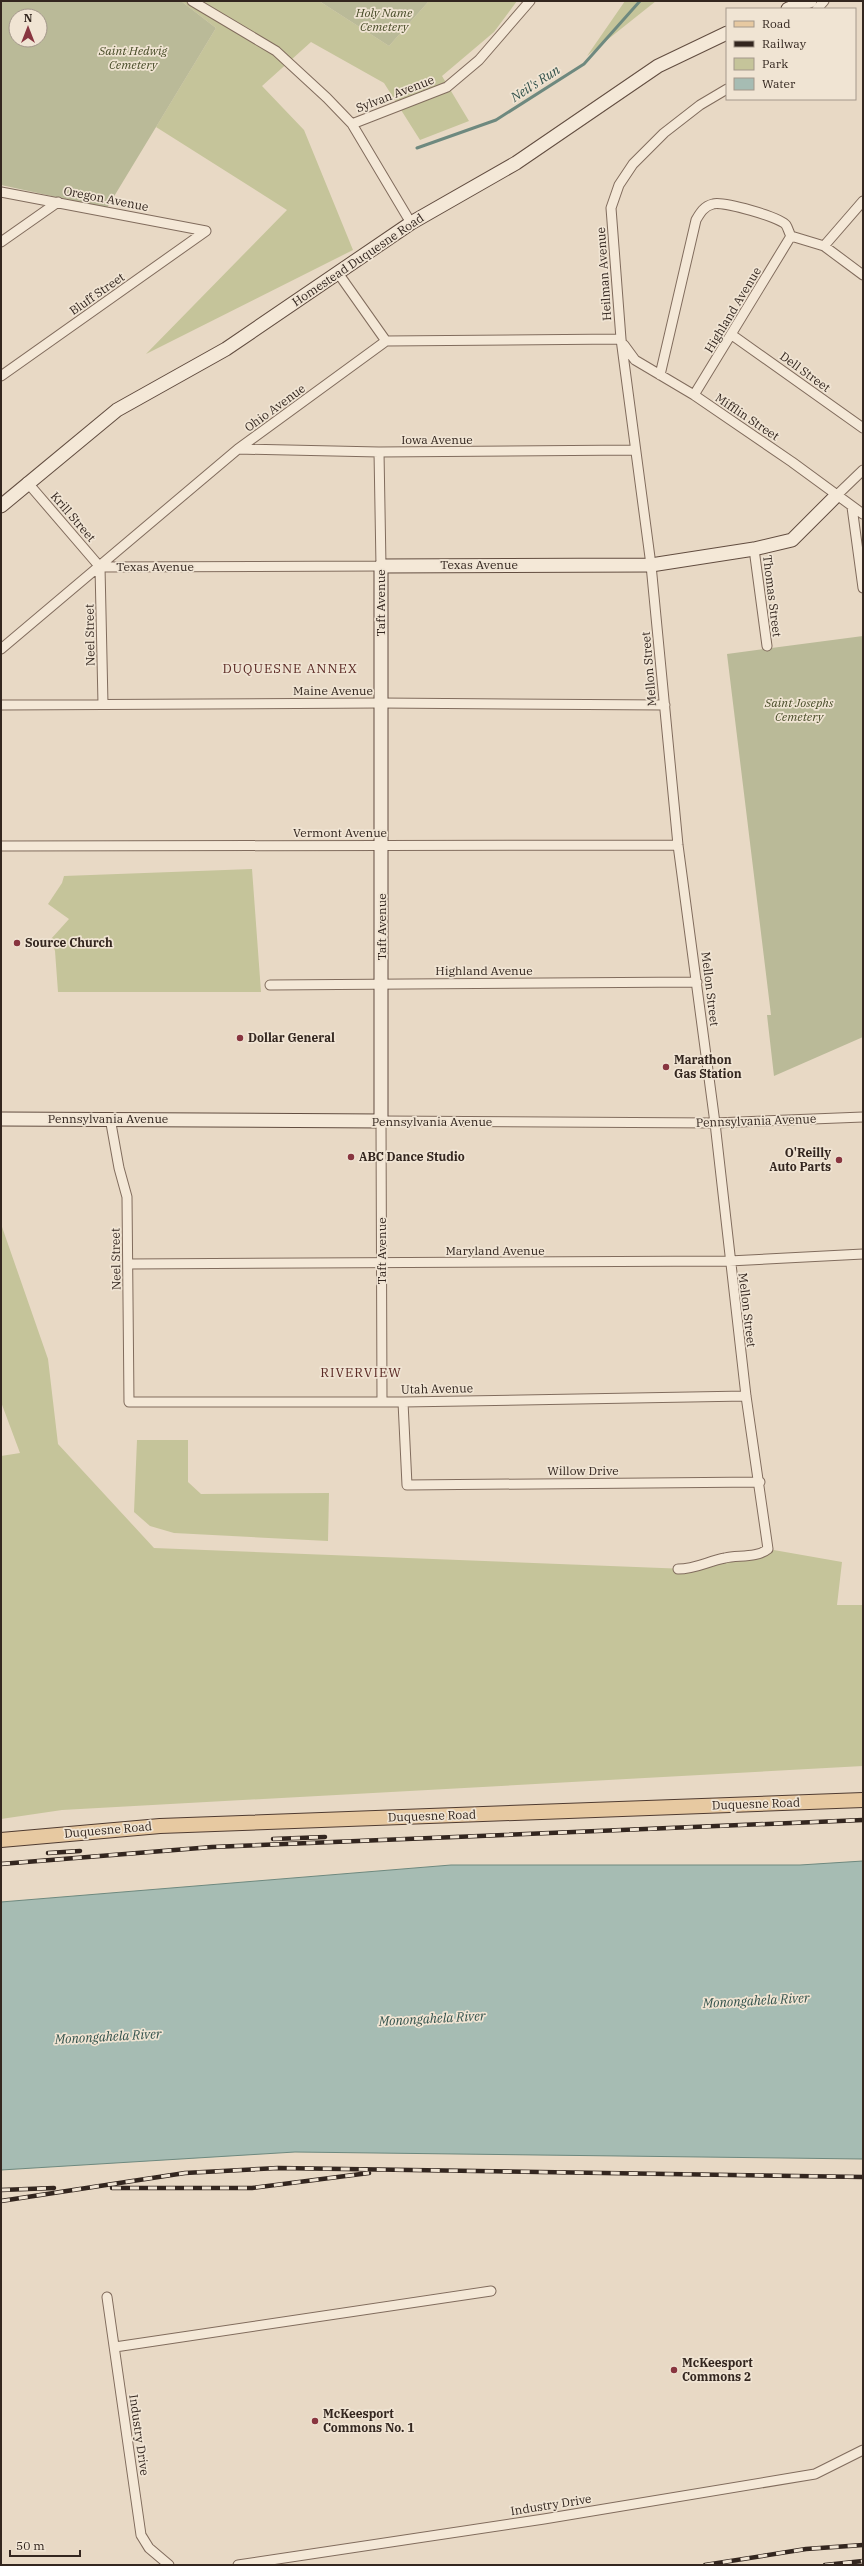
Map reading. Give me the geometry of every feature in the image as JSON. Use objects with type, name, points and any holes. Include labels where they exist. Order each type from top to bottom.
[{"type":"main road","name":"Duquesne Road","points":[[1,1840],[160,1826],[863,1800]]},
{"type":"street","points":[[192,1],[276,51],[352,124],[411,223]]},
{"type":"street","name":"Sylvan Avenue","points":[[352,124],[447,87],[479,60],[530,1]]},
{"type":"street","points":[[791,8],[810,1]]},
{"type":"street","name":"Homestead Duquesne Road","points":[[1,506],[27,482],[117,410],[226,349],[411,223],[516,163],[658,66],[726,33]]},
{"type":"street","name":"Heilman Avenue","points":[[621,339],[611,208],[619,185],[633,164],[664,133],[700,105],[726,90]]},
{"type":"street","name":"Oregon Avenue","points":[[1,192],[206,231]]},
{"type":"street","points":[[824,246],[863,201]]},
{"type":"street","points":[[1,242],[58,202]]},
{"type":"street","points":[[660,375],[696,220],[700,213],[713,204],[731,204],[779,220],[786,225],[791,236],[824,246],[863,275]]},
{"type":"street","name":"Bluff Street","points":[[1,376],[206,231]]},
{"type":"street","name":"Highland Avenue","points":[[694,395],[791,236]]},
{"type":"street","points":[[338,273],[386,341],[621,339]]},
{"type":"street","name":"Dell Street","points":[[732,335],[863,428]]},
{"type":"street","name":"Mifflin Street","points":[[621,339],[627,352],[635,360],[694,395],[792,462],[836,496],[863,514]]},
{"type":"street","name":"Mellon Street","points":[[621,339],[651,565],[678,845],[698,982],[715,1123],[729,1261],[746,1396],[760,1482],[768,1549],[762,1554],[723,1558],[705,1566],[678,1569]]},
{"type":"street","name":"Ohio Avenue","points":[[1,649],[238,449],[386,341]]},
{"type":"street","name":"Iowa Avenue","points":[[238,449],[379,452],[635,450]]},
{"type":"street","name":"Taft Avenue","points":[[379,452],[382,845],[382,1402]]},
{"type":"street","points":[[836,496],[863,470]]},
{"type":"street","name":"Krill Street","points":[[27,482],[100,567]]},
{"type":"street","name":"Texas Avenue","points":[[100,567],[651,565],[754,549],[792,540],[836,496]]},
{"type":"street","points":[[852,507],[863,588]]},
{"type":"street","name":"Thomas Street","points":[[754,549],[767,646]]},
{"type":"street","name":"Neel Street","points":[[100,567],[103,704]]},
{"type":"street","name":"Maine Avenue","points":[[1,705],[380,703],[665,705]]},
{"type":"street","name":"Vermont Avenue","points":[[1,846],[678,845]]},
{"type":"street","name":"Highland Avenue","points":[[270,985],[698,982]]},
{"type":"street","name":"Pennsylvania Avenue","points":[[1,1119],[110,1118],[381,1122],[715,1123],[863,1117]]},
{"type":"street","name":"Neel Street","points":[[110,1118],[119,1168],[126,1192],[129,1402]]},
{"type":"street","name":"Maryland Avenue","points":[[128,1264],[383,1264],[729,1261],[863,1254]]},
{"type":"street","name":"Utah Avenue","points":[[129,1402],[403,1402],[746,1396]]},
{"type":"street","name":"Willow Drive","points":[[403,1402],[407,1485],[760,1482]]},
{"type":"street","points":[[115,2347],[491,2291]]},
{"type":"street","name":"Industry Drive","points":[[107,2297],[141,2535],[149,2548],[169,2565]]},
{"type":"street","name":"Industry Drive","points":[[238,2565],[544,2519],[815,2474],[863,2450]]},
{"type":"green space","name":"Saint Hedwig Cemetery","points":[[1,1],[181,1],[216,28],[107,208],[1,185]]},
{"type":"green space","points":[[181,1],[319,1],[389,46],[429,1],[517,1],[494,32],[442,76],[469,121],[420,140],[384,83],[311,42],[262,86],[304,130],[353,250],[146,354],[287,210],[156,127],[216,28]]},
{"type":"green space","name":"Holy Name Cemetery","points":[[319,1],[429,1],[389,46]]},
{"type":"green space","points":[[625,1],[656,1],[587,56]]},
{"type":"green space","name":"Saint Josephs Cemetery","points":[[863,636],[863,1037],[774,1076],[767,1015],[771,1015],[727,654]]},
{"type":"green space","points":[[252,869],[261,992],[58,992],[55,951],[51,939],[69,919],[48,904],[62,883],[64,876]]},
{"type":"green space","points":[[1,1224],[48,1359],[58,1444],[154,1548],[687,1569],[768,1549],[842,1562],[837,1605],[863,1605],[863,1766],[62,1810],[1,1819],[1,1456],[20,1453],[1,1402]]},
{"type":"green space","points":[[137,1440],[188,1440],[188,1482],[201,1494],[329,1493],[328,1541],[174,1533],[150,1526],[134,1512]]},
{"type":"water","name":"Monongahela River","points":[[863,1861],[863,2159],[295,2152],[1,2170],[1,1902],[451,1865],[800,1865]]},
{"type":"waterway","name":"Neil's Run","points":[[417,148],[496,120],[584,64],[640,1]]},
{"type":"railway","points":[[1,1864],[212,1847],[863,1820]]},
{"type":"railway","points":[[273,1839],[325,1837]]},
{"type":"railway","points":[[48,1853],[80,1851]]},
{"type":"railway","points":[[1,2201],[185,2173],[278,2168],[863,2177]]},
{"type":"railway","points":[[112,2188],[252,2188],[369,2173]]},
{"type":"railway","points":[[1,2190],[54,2188]]},
{"type":"railway","points":[[705,2565],[806,2549],[863,2545]]},
{"type":"railway","points":[[825,2565],[863,2561]]},
{"type":"place","name":"Source Church","points":[[17,943]]},
{"type":"place","name":"Dollar General","points":[[240,1038]]},
{"type":"place","name":"Marathon Gas Station","points":[[666,1067]]},
{"type":"place","name":"ABC Dance Studio","points":[[351,1157]]},
{"type":"place","name":"O'Reilly Auto Parts","points":[[839,1160]]},
{"type":"place","name":"McKeesport Commons 2","points":[[674,2370]]},
{"type":"place","name":"McKeesport Commons No. 1","points":[[315,2421]]},
{"type":"district","name":"DUQUESNE ANNEX","points":[[290,668]]},
{"type":"district","name":"RIVERVIEW","points":[[361,1372]]}]
